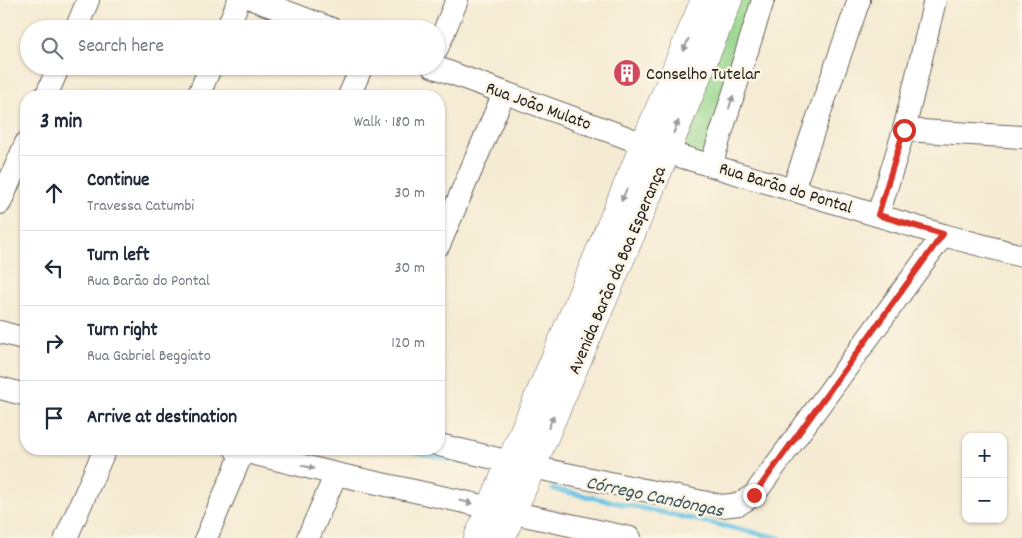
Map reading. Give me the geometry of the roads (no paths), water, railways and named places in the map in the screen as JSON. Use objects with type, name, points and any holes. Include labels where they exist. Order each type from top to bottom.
[{"type":"main road","name":"Avenida Barão da Boa Esperança","points":[[656,148],[705,0]]},
{"type":"main road","name":"Avenida Barão da Boa Esperança","points":[[478,538],[502,510],[656,148],[728,0]]},
{"type":"main road","name":"Avenida Barão da Boa Esperança","points":[[501,538],[502,510]]},
{"type":"street","points":[[80,20],[88,0]]},
{"type":"street","points":[[231,20],[239,0]]},
{"type":"street","points":[[445,29],[457,0]]},
{"type":"street","points":[[711,165],[763,0]]},
{"type":"street","points":[[793,189],[859,0]]},
{"type":"street","points":[[878,215],[904,130],[935,0]]},
{"type":"street","points":[[266,2],[310,20]]},
{"type":"street","name":"Rua João Mulato","points":[[445,71],[656,148]]},
{"type":"street","points":[[49,90],[55,75]]},
{"type":"street","points":[[201,90],[207,75]]},
{"type":"street","points":[[352,90],[358,75]]},
{"type":"street","points":[[445,231],[504,93]]},
{"type":"street","points":[[904,130],[1022,137]]},
{"type":"street","name":"Rua Barão do Pontal","points":[[656,148],[1022,256]]},
{"type":"street","points":[[0,203],[20,156]]},
{"type":"street","points":[[445,446],[722,506],[738,504],[754,495],[943,234]]},
{"type":"street","points":[[0,332],[20,337]]},
{"type":"street","points":[[0,388],[20,394]]},
{"type":"street","points":[[66,538],[102,455]]},
{"type":"street","points":[[206,538],[237,455]]},
{"type":"street","points":[[259,455],[336,474],[630,538]]},
{"type":"street","points":[[308,538],[336,474]]},
{"type":"waterway","name":"Córrego Candongas","points":[[430,455],[481,467]]},
{"type":"waterway","name":"Córrego Candongas","points":[[553,489],[780,538]]},
{"type":"place","name":"Conselho Tutelar","points":[[627,73]]}]
